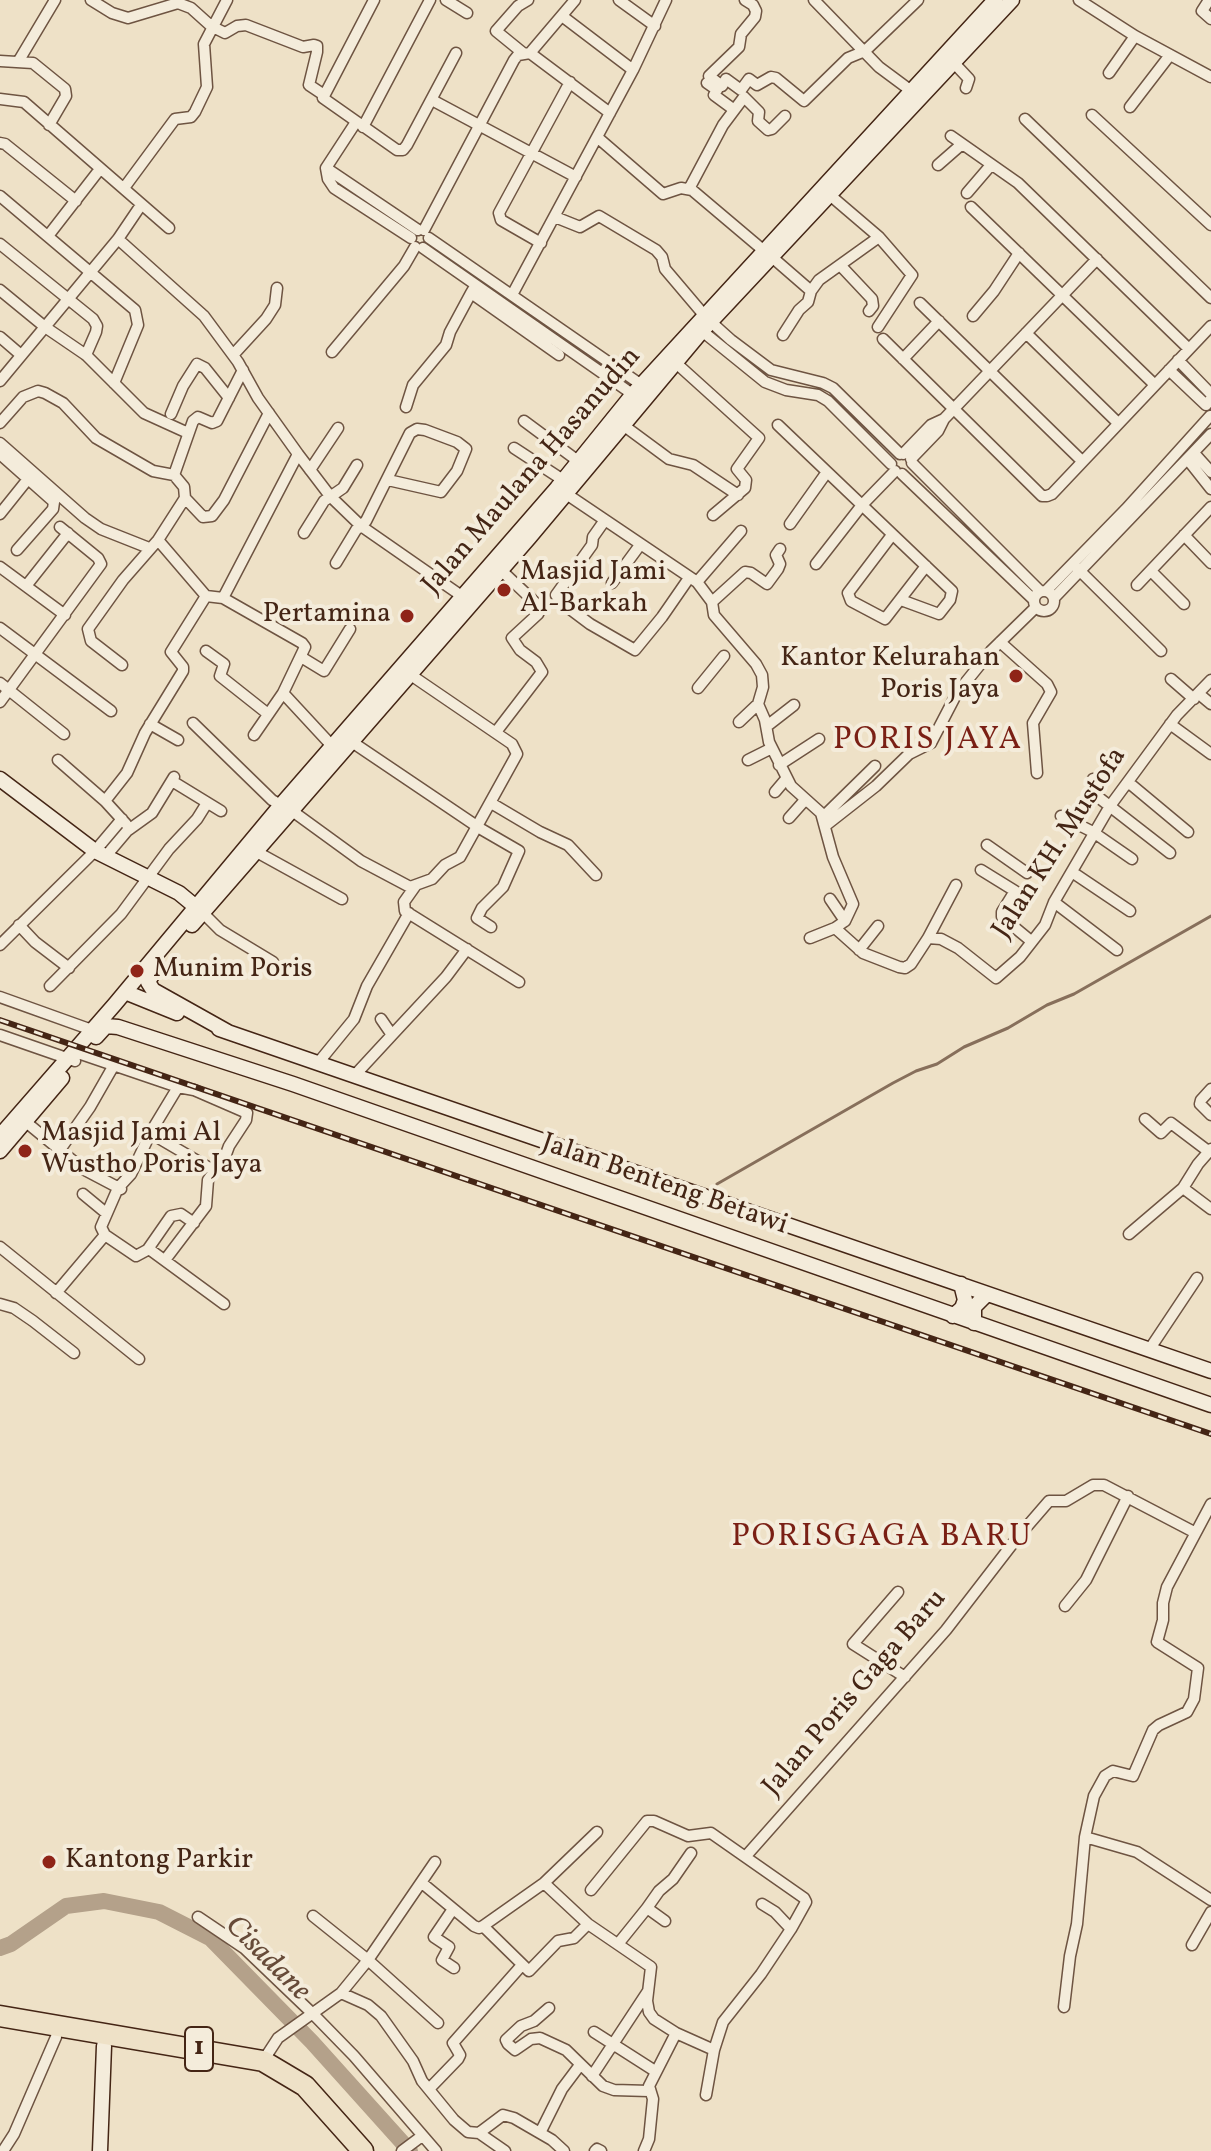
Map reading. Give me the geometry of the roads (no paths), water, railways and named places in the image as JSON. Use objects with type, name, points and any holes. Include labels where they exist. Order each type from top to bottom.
[{"type":"highway","name":"1","points":[[0,2016],[263,2061],[305,2086],[363,2151]]},
{"type":"highway","name":"1","points":[[0,2027],[228,2066],[266,2077],[280,2083],[303,2102],[345,2151]]},
{"type":"street","points":[[18,62],[55,0]]},
{"type":"street","points":[[91,0],[112,13],[128,18],[173,2],[194,4],[211,26],[225,33],[237,26],[252,26],[303,47],[317,46],[309,85],[400,152],[407,145],[456,53]]},
{"type":"street","points":[[124,188],[175,119],[191,117],[195,112],[207,87],[204,44],[227,0]]},
{"type":"street","points":[[324,95],[374,0]]},
{"type":"street","points":[[430,0],[360,124],[326,168],[420,239],[512,295],[642,392]]},
{"type":"street","points":[[446,0],[459,3],[467,13]]},
{"type":"street","points":[[528,0],[518,6],[496,31],[610,113]]},
{"type":"street","points":[[332,352],[404,266],[514,60],[527,53],[575,0]]},
{"type":"street","points":[[619,0],[655,26]]},
{"type":"street","points":[[512,295],[633,70],[666,0]]},
{"type":"street","points":[[733,109],[714,95],[717,90],[705,81],[739,47],[741,34],[755,17],[755,8],[745,0]]},
{"type":"street","points":[[814,0],[879,67],[910,90]]},
{"type":"street","points":[[709,76],[722,86],[726,79],[741,90],[749,79],[757,85],[774,78],[804,101],[848,58],[865,51],[918,0]]},
{"type":"street","name":"Jalan Maulana Hasanudin","points":[[768,254],[835,199],[959,67],[995,0]]},
{"type":"street","name":"Jalan Maulana Hasanudin","points":[[467,599],[501,570],[564,490],[578,461],[708,325],[910,90],[983,22],[1012,0]]},
{"type":"street","points":[[1079,0],[1135,36],[1211,76]]},
{"type":"street","points":[[1209,0],[1202,11],[1211,19]]},
{"type":"street","points":[[562,16],[633,70]]},
{"type":"street","points":[[1109,73],[1135,36]]},
{"type":"street","points":[[1130,107],[1170,55]]},
{"type":"street","points":[[0,61],[36,65],[65,89],[66,96],[49,125]]},
{"type":"street","points":[[959,67],[969,79],[966,88]]},
{"type":"street","points":[[541,243],[499,217],[570,82]]},
{"type":"street","points":[[689,189],[733,109],[744,97],[759,112],[758,121],[768,130],[785,116]]},
{"type":"street","points":[[0,99],[24,102],[169,228]]},
{"type":"street","points":[[432,100],[576,177]]},
{"type":"street","points":[[1092,115],[1211,225]]},
{"type":"street","points":[[1025,119],[1211,298]]},
{"type":"street","points":[[951,136],[1018,183],[1189,349]]},
{"type":"street","points":[[597,137],[663,194],[681,188],[689,189],[811,291]]},
{"type":"street","points":[[0,143],[76,201]]},
{"type":"street","points":[[938,165],[962,144]]},
{"type":"street","points":[[967,193],[991,165]]},
{"type":"street","points":[[48,236],[100,169]]},
{"type":"street","points":[[0,196],[137,314],[138,325],[114,383]]},
{"type":"street","points":[[835,199],[879,237],[908,267],[912,277],[878,327]]},
{"type":"street","points":[[0,381],[118,239],[141,205]]},
{"type":"street","points":[[971,207],[1155,385]]},
{"type":"street","points":[[555,217],[580,227],[599,216],[656,250],[662,257],[665,269],[708,325],[773,387],[818,395],[828,401],[896,470],[1042,597]]},
{"type":"street","points":[[783,335],[808,302],[819,280],[879,237]]},
{"type":"street","points":[[118,239],[191,302],[233,355],[269,413],[330,496],[361,526],[467,599]]},
{"type":"street","points":[[420,239],[473,289],[498,307],[549,342],[642,392]]},
{"type":"street","points":[[0,244],[93,319],[97,326],[86,355]]},
{"type":"street","points":[[973,316],[1019,253]]},
{"type":"street","points":[[906,458],[931,425],[944,419],[954,409],[1097,259]]},
{"type":"street","points":[[840,265],[872,299],[873,306],[869,311]]},
{"type":"street","points":[[233,355],[266,319],[275,305],[277,288]]},
{"type":"street","points":[[406,407],[413,385],[446,345],[473,289]]},
{"type":"street","points":[[0,290],[86,355],[133,404],[152,418],[188,433]]},
{"type":"street","points":[[920,303],[1082,461]]},
{"type":"street","points":[[903,359],[939,321]]},
{"type":"street","name":"Jalan Maulana Hasanudin","points":[[228,1032],[161,996],[149,986],[151,973],[199,908],[291,811],[333,747],[409,674],[467,599],[564,490],[627,428],[642,392],[681,367],[708,325]]},
{"type":"street","points":[[883,339],[1042,496],[1052,494],[1211,326]]},
{"type":"street","points":[[1026,333],[1118,423]]},
{"type":"street","points":[[0,337],[21,355]]},
{"type":"street","points":[[549,342],[559,355]]},
{"type":"street","points":[[724,342],[778,374],[833,388],[1042,597]]},
{"type":"street","points":[[1169,370],[1206,405],[1211,397],[1178,360]]},
{"type":"street","points":[[171,414],[197,364],[205,368],[229,398]]},
{"type":"street","points":[[681,367],[759,438],[737,469],[747,482],[745,488],[713,515]]},
{"type":"street","points":[[174,475],[196,418],[212,423],[217,421],[243,370]]},
{"type":"street","points":[[0,423],[23,397],[38,391],[45,393],[63,403],[96,438],[153,471],[174,475],[184,487],[185,498],[158,540],[88,629],[91,641],[122,665]]},
{"type":"street","points":[[185,498],[203,517],[212,516],[224,500],[269,413]]},
{"type":"street","points":[[1130,513],[1211,414]]},
{"type":"street","points":[[524,421],[578,461]]},
{"type":"street","points":[[778,425],[951,588],[952,594],[944,611],[939,614],[901,600]]},
{"type":"street","points":[[310,470],[338,428]]},
{"type":"street","points":[[627,428],[675,462],[693,465],[738,495]]},
{"type":"street","points":[[336,563],[366,521],[410,433],[425,430],[457,442],[466,449],[457,471],[441,492],[388,480]]},
{"type":"street","points":[[824,822],[876,786],[909,754],[931,743],[957,693],[1000,642],[1042,597],[1077,568],[1211,434]]},
{"type":"street","points":[[0,443],[85,518],[101,529],[149,548]]},
{"type":"street","points":[[514,448],[585,506],[693,580],[712,602],[714,615],[762,675],[763,687],[758,704],[739,722]]},
{"type":"street","points":[[223,598],[298,454]]},
{"type":"street","points":[[1,457],[51,498],[54,506],[17,550]]},
{"type":"street","points":[[896,470],[894,457],[906,458]]},
{"type":"street","points":[[1191,457],[1211,472]]},
{"type":"street","points":[[1191,457],[1211,489]]},
{"type":"street","points":[[816,564],[862,505],[896,470],[910,471],[906,458]]},
{"type":"street","points":[[304,533],[324,501],[343,488],[357,465]]},
{"type":"street","points":[[790,524],[827,472]]},
{"type":"street","points":[[0,514],[28,479]]},
{"type":"street","points":[[1137,585],[1211,507]]},
{"type":"street","points":[[605,520],[595,534],[592,545],[556,595],[590,624],[635,650],[693,580],[741,531]]},
{"type":"street","points":[[0,702],[5,686],[35,655],[101,564],[64,530],[26,586]]},
{"type":"street","points":[[892,535],[848,597],[885,619],[926,566]]},
{"type":"street","points":[[1184,535],[1211,563]]},
{"type":"street","points":[[158,540],[206,596],[223,598],[305,647],[283,693],[254,735]]},
{"type":"street","points":[[612,583],[640,545]]},
{"type":"street","points":[[712,602],[745,572],[767,584],[780,564],[776,555],[780,549]]},
{"type":"street","points":[[0,567],[65,615]]},
{"type":"street","points":[[1077,568],[1161,651]]},
{"type":"street","points":[[496,732],[542,672],[512,638],[541,608],[501,570]]},
{"type":"street","points":[[1151,571],[1184,604]]},
{"type":"street","points":[[105,801],[127,773],[150,724],[184,669],[172,651],[206,596]]},
{"type":"street","points":[[0,628],[111,711]]},
{"type":"street","points":[[301,657],[324,671],[350,629]]},
{"type":"street","points":[[1000,642],[1047,684],[1051,692],[1033,723],[1037,773]]},
{"type":"street","points":[[206,651],[224,664],[220,676],[268,714]]},
{"type":"street","points":[[698,688],[724,656]]},
{"type":"street","points":[[193,723],[272,800],[361,861],[410,887],[432,879],[445,865],[458,860],[517,754],[512,744],[496,732],[409,674]]},
{"type":"street","points":[[1171,679],[1211,704]]},
{"type":"street","name":"Jalan KH. Mustofa","points":[[928,938],[951,943],[996,978],[1020,957],[1049,917],[1054,902],[1110,806],[1170,724],[1211,680]]},
{"type":"street","points":[[5,686],[64,734]]},
{"type":"street","points":[[283,693],[333,747]]},
{"type":"street","points":[[758,704],[786,779],[824,822],[833,857],[853,904],[845,921],[810,938]]},
{"type":"street","points":[[767,726],[794,705]]},
{"type":"street","name":"Jalan Maulana Hasanudin","points":[[0,1151],[22,1118],[120,998],[199,908],[291,811],[358,747],[363,720]]},
{"type":"street","points":[[150,724],[178,740]]},
{"type":"street","points":[[1170,724],[1211,754]]},
{"type":"street","points":[[779,765],[819,739]]},
{"type":"street","points":[[358,747],[519,852],[503,887],[482,908],[477,918],[491,927]]},
{"type":"street","points":[[748,760],[772,748]]},
{"type":"street","points":[[58,760],[105,801],[130,829]]},
{"type":"street","points":[[824,822],[875,766]]},
{"type":"street","points":[[0,779],[100,854],[151,877],[199,908],[220,930],[273,962]]},
{"type":"street","points":[[0,945],[100,854],[152,813],[173,779],[221,811]]},
{"type":"street","points":[[775,792],[786,779]]},
{"type":"street","points":[[1093,779],[1094,792],[1170,853]]},
{"type":"street","points":[[1128,782],[1188,832]]},
{"type":"street","points":[[789,818],[805,800]]},
{"type":"street","points":[[50,986],[121,914],[207,803]]},
{"type":"street","points":[[491,803],[568,845],[596,875]]},
{"type":"street","points":[[1061,816],[1093,832],[1132,859]]},
{"type":"street","points":[[100,854],[122,819]]},
{"type":"street","points":[[987,845],[1029,870],[1002,912],[1002,917],[1031,941]]},
{"type":"street","points":[[255,851],[342,899]]},
{"type":"street","points":[[981,870],[1015,891]]},
{"type":"street","points":[[1072,872],[1130,911]]},
{"type":"street","points":[[416,885],[404,902],[409,913],[519,982]]},
{"type":"street","points":[[835,928],[859,950],[905,968],[928,938],[956,885]]},
{"type":"street","points":[[830,899],[845,921]]},
{"type":"street","points":[[1054,902],[1117,950]]},
{"type":"street","points":[[318,1063],[354,1019],[367,986],[409,913]]},
{"type":"street","points":[[19,925],[35,942],[69,968]]},
{"type":"street","points":[[859,950],[878,926]]},
{"type":"street","points":[[355,1075],[446,977],[467,949]]},
{"type":"street","points":[[0,997],[96,1031]]},
{"type":"street","points":[[120,998],[122,1019],[139,1034]]},
{"type":"street","name":"Jalan Benteng Betawi","points":[[120,998],[355,1075],[984,1296],[1211,1371]]},
{"type":"street","points":[[381,1019],[392,1035]]},
{"type":"street","name":"Jalan Benteng Betawi","points":[[96,1031],[110,1025],[293,1084],[1211,1405]]},
{"type":"street","points":[[0,1035],[194,1090],[247,1113],[225,1157],[208,1180],[206,1206],[165,1260]]},
{"type":"street","points":[[293,1084],[299,1083],[305,1071],[302,1058]]},
{"type":"street","points":[[59,1151],[90,1107],[114,1065]]},
{"type":"street","points":[[178,1087],[101,1227],[105,1235],[138,1257],[148,1249],[171,1216],[181,1214],[194,1223]]},
{"type":"street","points":[[1211,1089],[1200,1104],[1211,1115]]},
{"type":"street","points":[[407,1123],[415,1110],[412,1095]]},
{"type":"street","points":[[22,1118],[83,1169],[121,1189]]},
{"type":"street","name":"Jalan Maulana Hasanudin","points":[[0,1136],[22,1118]]},
{"type":"street","points":[[1129,1234],[1183,1188],[1209,1150],[1171,1123],[1161,1133],[1145,1119]]},
{"type":"street","points":[[150,1133],[206,1167],[216,1169]]},
{"type":"street","points":[[1183,1188],[1211,1209]]},
{"type":"street","points":[[83,1194],[106,1213]]},
{"type":"street","points":[[56,1293],[105,1235]]},
{"type":"street","points":[[0,1247],[139,1359]]},
{"type":"street","points":[[148,1249],[224,1304]]},
{"type":"street","points":[[1149,1350],[1197,1278]]},
{"type":"street","points":[[962,1288],[964,1317]]},
{"type":"street","points":[[964,1317],[984,1296]]},
{"type":"street","points":[[0,1304],[14,1308],[74,1353]]},
{"type":"street","name":"Jalan Poris Gaga Baru","points":[[746,1856],[905,1677],[1049,1501],[1071,1499],[1093,1485],[1104,1485],[1194,1532]]},
{"type":"street","points":[[1065,1606],[1086,1580],[1128,1496]]},
{"type":"street","points":[[1064,2007],[1080,1900],[1085,1837],[1094,1796],[1105,1776],[1113,1771],[1133,1776],[1153,1730],[1187,1712],[1194,1699],[1198,1668],[1157,1642],[1163,1620],[1164,1596],[1194,1532],[1211,1504]]},
{"type":"street","points":[[898,1592],[853,1644],[905,1677]]},
{"type":"street","points":[[591,1890],[647,1821],[654,1821],[688,1836],[711,1833],[804,1898],[806,1902],[791,1929],[723,2022],[714,2050],[706,2095]]},
{"type":"street","points":[[422,1883],[477,1927],[483,1926],[544,1883],[597,1832]]},
{"type":"street","points":[[1085,1837],[1137,1852],[1211,1900]]},
{"type":"street","points":[[618,1944],[691,1853]]},
{"type":"street","points":[[263,2061],[278,2038],[341,1993],[368,1960],[435,1862]]},
{"type":"street","points":[[544,1883],[588,1924],[651,1967],[649,2012],[654,2019],[714,2050]]},
{"type":"street","points":[[762,1904],[775,1912],[791,1929]]},
{"type":"street","points":[[647,1908],[665,1921]]},
{"type":"street","points":[[453,1909],[434,1937],[449,1947],[442,1960],[454,1968]]},
{"type":"street","points":[[1192,1945],[1211,1912]]},
{"type":"street","points":[[313,1916],[438,2023]]},
{"type":"street","points":[[198,1917],[244,1948],[354,2056],[420,2138],[436,2151]]},
{"type":"street","points":[[483,1926],[529,1971],[558,1941],[574,1938],[588,1924]]},
{"type":"street","points":[[429,2089],[458,2059],[460,2055],[453,2043],[522,1965]]},
{"type":"street","points":[[592,2076],[648,1991]]},
{"type":"street","points":[[341,1993],[368,2005],[381,2016],[429,2089],[454,2120],[468,2132],[479,2133],[505,2151]]},
{"type":"street","points":[[549,2008],[534,2021],[521,2026],[506,2041],[515,2050],[531,2039],[540,2038],[566,2050],[603,2086],[614,2090],[649,2091]]},
{"type":"street","points":[[594,2032],[655,2071]]},
{"type":"street","points":[[644,2151],[649,2139],[653,2099],[649,2091],[655,2071],[676,2033]]},
{"type":"street","points":[[2,2149],[14,2134],[56,2037]]},
{"type":"street","points":[[100,2151],[104,2046]]},
{"type":"street","points":[[540,2133],[562,2089],[580,2065]]},
{"type":"street","points":[[479,2133],[503,2115],[540,2133],[564,2151]]},
{"type":"street","points":[[402,2151],[420,2138]]},
{"type":"waterway","points":[[717,1184],[893,1083],[1074,994],[1211,916]]},
{"type":"waterway","name":"Cisadane","points":[[0,1948],[11,1944],[66,1906],[104,1901],[159,1912],[210,1938],[312,2042],[410,2151]]},
{"type":"railway","points":[[0,1020],[1211,1434]]},
{"type":"place","name":"Masjid Jami Al-Barkah","points":[[504,590]]},
{"type":"place","name":"Pertamina","points":[[407,616]]},
{"type":"place","name":"Kantor Kelurahan Poris Jaya","points":[[1016,676]]},
{"type":"place","name":"Munim Poris","points":[[137,971]]},
{"type":"place","name":"Masjid Jami Al Wustho Poris Jaya","points":[[25,1151]]},
{"type":"place","name":"Kantong Parkir","points":[[49,1862]]},
{"type":"district","name":"PORIS JAYA","points":[[928,742]]},
{"type":"district","name":"PORISGAGA BARU","points":[[882,1539]]}]
